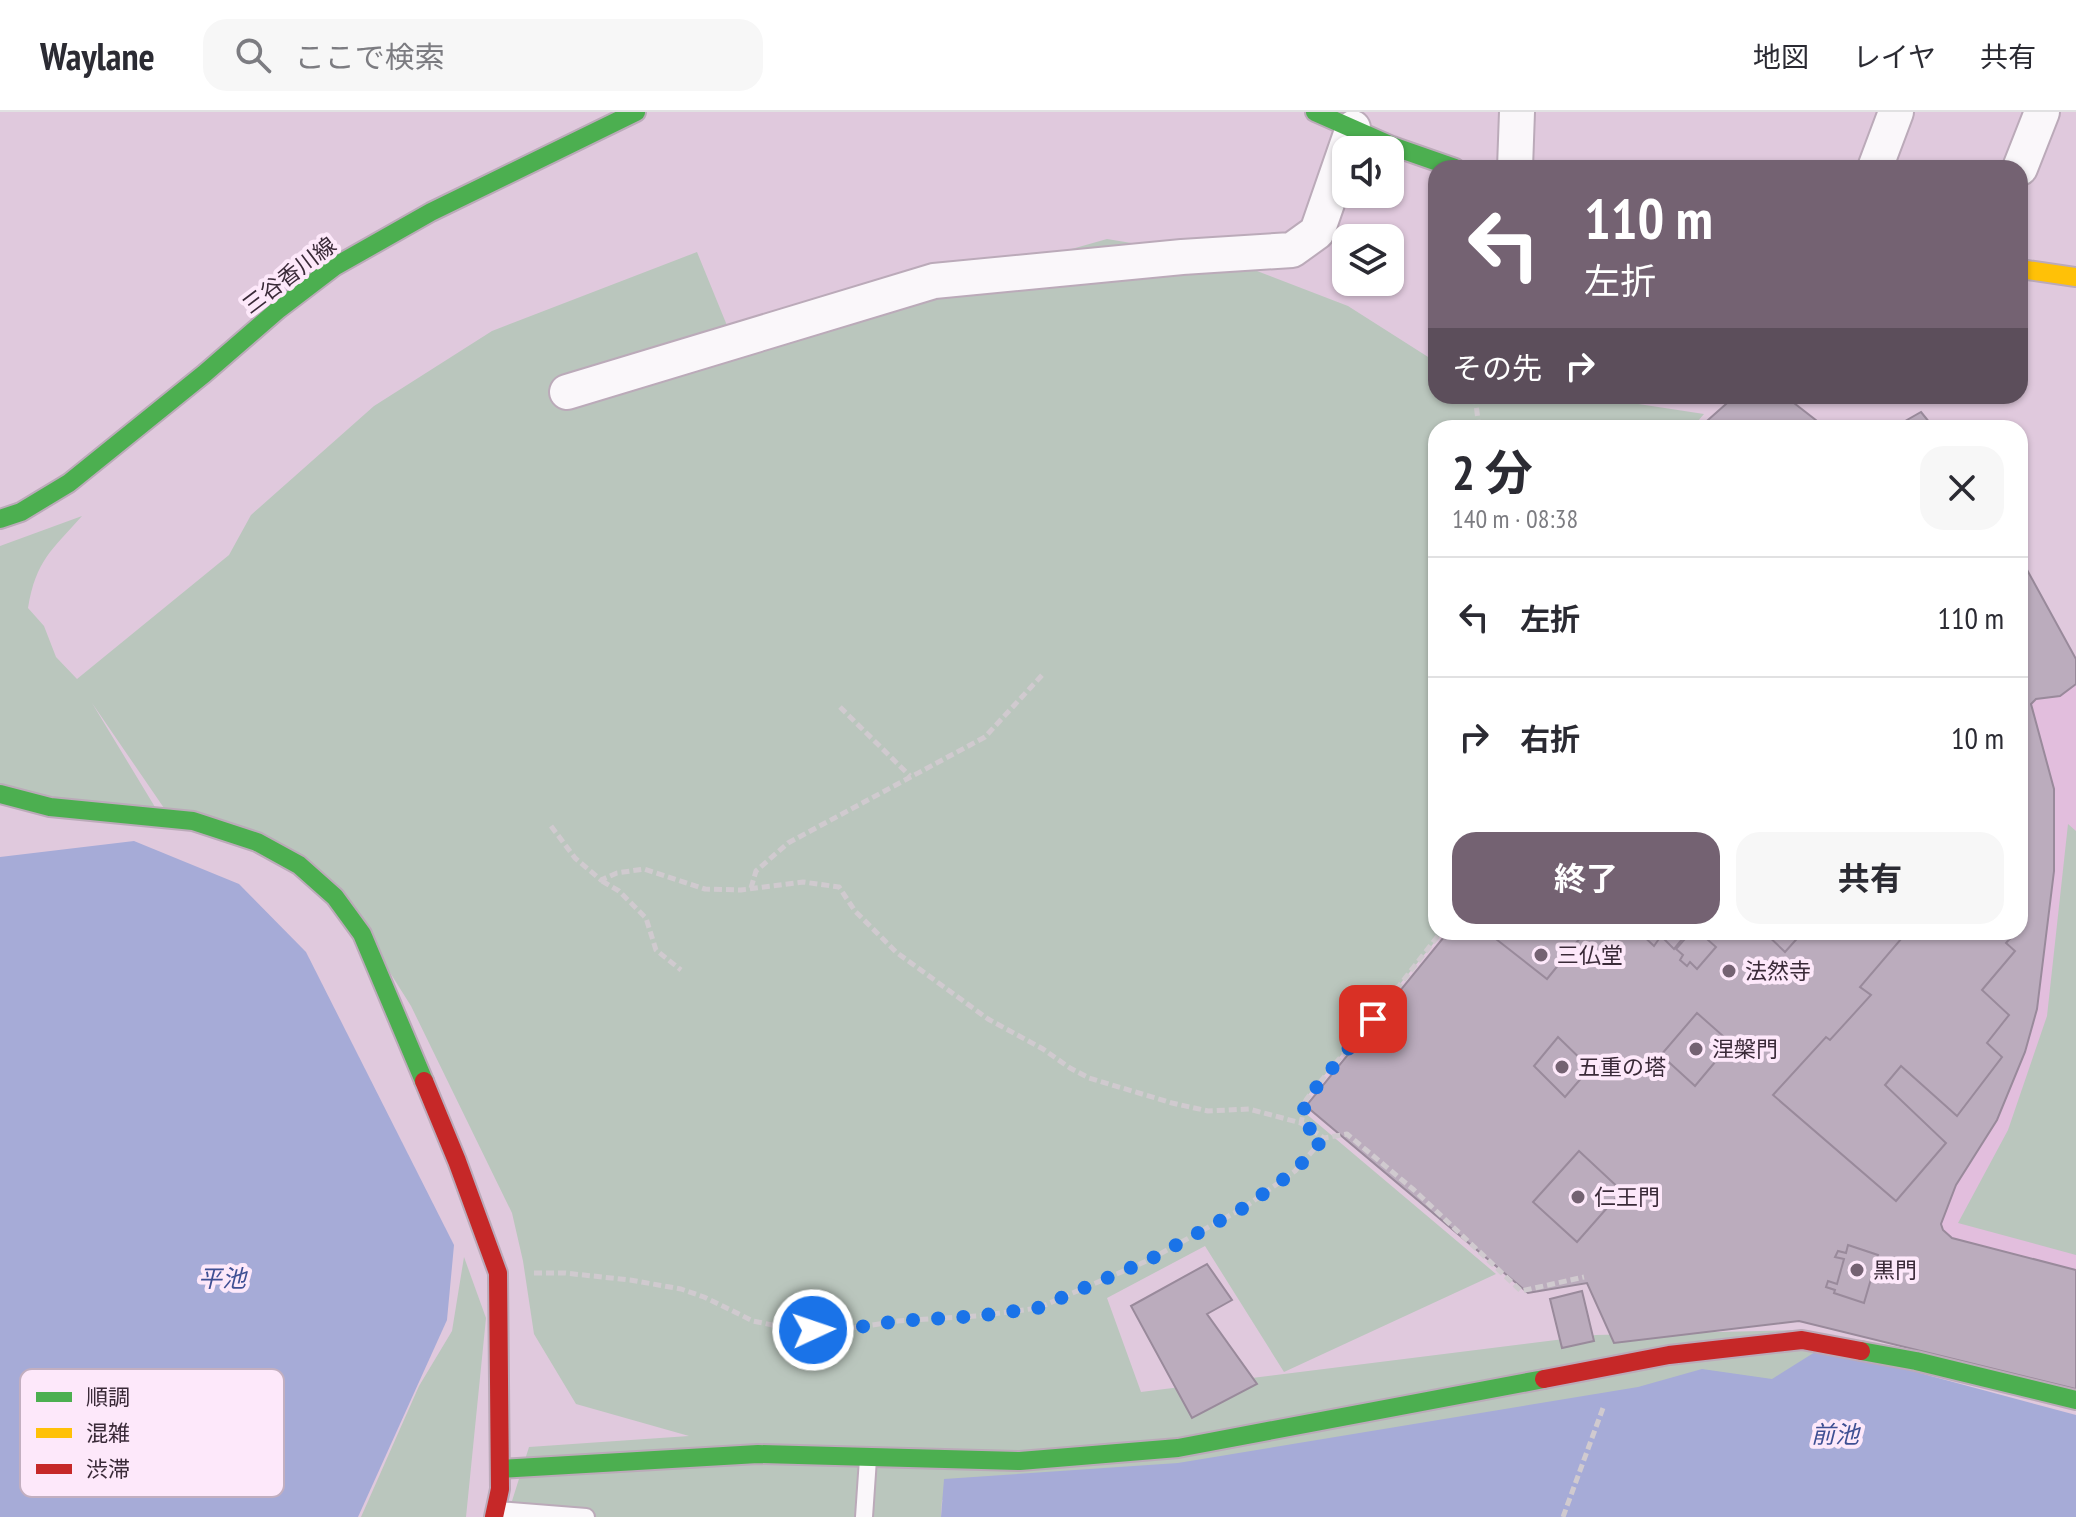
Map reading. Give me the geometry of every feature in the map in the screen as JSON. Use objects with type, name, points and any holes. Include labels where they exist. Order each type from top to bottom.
[{"type":"street","name":"三谷香川線","points":[[0,519],[21,512],[69,483],[334,267],[431,212],[636,112]]},
{"type":"street","points":[[1315,112],[1435,160]]},
{"type":"street","points":[[1515,160],[1517,112]]},
{"type":"street","points":[[1878,160],[1896,112]]},
{"type":"street","points":[[2023,160],[2042,112]]},
{"type":"street","points":[[567,392],[934,281],[1182,257],[1292,250],[1317,232],[1353,128]]},
{"type":"street","points":[[2028,270],[2076,277]]},
{"type":"street","points":[[0,794],[50,807],[193,821],[257,842],[299,865],[335,897],[362,934],[457,1161],[498,1273],[500,1489],[495,1513]]},
{"type":"street","points":[[500,1469],[758,1454],[1020,1461],[1178,1448],[1669,1355],[1802,1340],[1916,1361],[2076,1400]]},
{"type":"lane","points":[[864,1517],[868,1458]]},
{"type":"lane","points":[[495,1513],[586,1517]]},
{"type":"path","points":[[751,888],[756,871],[788,843],[985,737],[1044,673]]},
{"type":"path","points":[[840,707],[910,776]]},
{"type":"path","points":[[551,826],[575,858],[619,891],[646,918],[656,950],[681,970]]},
{"type":"path","points":[[601,880],[617,873],[644,869],[705,889],[803,882],[839,887],[855,911],[896,952],[988,1019],[1089,1078],[1208,1111],[1249,1109],[1301,1123],[1324,1138]]},
{"type":"path","points":[[1301,1123],[1306,1100],[1311,1093],[1435,940]]},
{"type":"path","points":[[498,1273],[565,1273],[681,1289],[753,1321],[792,1329],[833,1331],[898,1321],[978,1316],[1038,1308],[1149,1260],[1245,1207],[1295,1171],[1324,1138],[1347,1134],[1414,1190],[1521,1291],[1584,1277]]},
{"type":"path","points":[[1563,1517],[1618,1365]]},
{"type":"shaded area","points":[[1107,239],[1223,258],[1348,306],[1428,357],[1428,404],[1638,404],[1704,414],[1699,420],[1428,420],[1428,940],[1436,940],[1298,1107],[1496,1274],[1284,1372],[1205,1246],[1107,1298],[1141,1392],[1596,1335],[1801,1330],[2076,1429],[942,1500],[941,1517],[507,1517],[529,1447],[689,1436],[576,1404],[534,1334],[512,1213],[411,1006],[338,890],[164,808],[92,703],[158,812],[0,789],[0,546],[82,516],[41,567],[28,608],[44,626],[56,657],[77,679],[229,555],[251,515],[374,406],[492,331],[697,252],[737,350],[849,312]]},
{"type":"shaded area","points":[[2076,684],[2076,1270],[1952,1238],[1941,1224],[1956,1185],[1997,1120],[2025,1052],[2037,1009],[2054,871],[2054,789],[2031,704],[2036,699],[2060,696]]},
{"type":"shaded area","points":[[2068,824],[2076,831],[2076,1255],[1958,1223],[2008,1130],[2047,1016]]},
{"type":"shaded area","points":[[464,1257],[486,1318],[466,1517],[361,1517],[419,1386],[452,1331]]},
{"type":"water","name":"平池","points":[[134,841],[239,884],[306,952],[454,1245],[447,1320],[358,1517],[0,1517],[0,857]]},
{"type":"water","name":"前池","points":[[1823,1347],[2076,1415],[2076,1517],[941,1517],[944,1479],[1178,1463],[1638,1387],[1702,1369],[1772,1379]]},
{"type":"building","points":[[1726,404],[1795,404],[1816,420],[1708,420]]},
{"type":"building","points":[[1921,412],[1928,420],[1907,420]]},
{"type":"building","name":"法然寺","points":[[2028,572],[2076,659],[2076,684],[2060,696],[2036,699],[2031,704],[2054,789],[2054,871],[2037,1009],[2025,1052],[1997,1120],[1956,1185],[1941,1224],[1952,1238],[2076,1270],[2076,1389],[1799,1321],[1614,1343],[1587,1283],[1528,1293],[1306,1106],[1441,940],[2028,940]]},
{"type":"building","name":"三仏堂","points":[[1497,940],[1579,940],[1547,979]]},
{"type":"building","points":[[1665,940],[1681,940],[1674,949]]},
{"type":"building","points":[[1684,940],[1708,940],[1716,947],[1697,969],[1690,962],[1687,966],[1680,960],[1683,955],[1676,949]]},
{"type":"building","points":[[1772,940],[1796,940],[1785,952]]},
{"type":"building","points":[[1900,940],[2009,940],[2006,943],[2015,951],[1982,990],[2009,1015],[1987,1043],[2002,1057],[1957,1116],[1901,1066],[1885,1085],[1946,1143],[1896,1201],[1773,1095],[1826,1037],[1830,1040],[1871,995],[1860,987]]},
{"type":"building","name":"涅槃門","points":[[1697,1013],[1731,1043],[1695,1086],[1661,1055]]},
{"type":"building","name":"五重の塔","points":[[1558,1037],[1590,1068],[1565,1097],[1534,1066]]},
{"type":"building","name":"仁王門","points":[[1579,1151],[1622,1191],[1577,1242],[1533,1202]]},
{"type":"building","name":"黒門","points":[[1848,1245],[1878,1255],[1864,1303],[1834,1293],[1835,1290],[1826,1287],[1828,1281],[1837,1284],[1844,1259],[1835,1257],[1838,1251],[1846,1253]]},
{"type":"building","points":[[1207,1264],[1232,1300],[1207,1314],[1257,1384],[1192,1418],[1131,1306]]},
{"type":"building","points":[[1582,1291],[1594,1341],[1562,1348],[1550,1299]]},
{"type":"traffic: fast","points":[[0,519],[21,512],[69,483],[334,267],[431,212],[636,112]]},
{"type":"traffic: fast","points":[[1315,112],[1432,160]]},
{"type":"traffic: fast","points":[[0,794],[50,807],[193,821],[257,842],[299,865],[335,897],[362,934],[424,1081]]},
{"type":"traffic: fast","points":[[1861,1351],[1916,1361],[2076,1400]]},
{"type":"traffic: fast","points":[[500,1469],[758,1454],[1020,1461],[1178,1448],[1544,1379]]},
{"type":"traffic: slow","points":[[2028,270],[2076,277]]},
{"type":"traffic: jam","points":[[424,1081],[498,1273],[500,1489],[494,1517]]},
{"type":"traffic: jam","points":[[1544,1379],[1669,1355],[1802,1340],[1861,1351]]},
{"type":"place","name":"三仏堂","points":[[1541,955]]},
{"type":"place","name":"法然寺","points":[[1729,971]]},
{"type":"place","name":"涅槃門","points":[[1696,1049]]},
{"type":"place","name":"五重の塔","points":[[1562,1067]]},
{"type":"place","name":"仁王門","points":[[1578,1197]]},
{"type":"place","name":"黒門","points":[[1857,1270]]},
{"type":"route","points":[[813,1330],[833,1331],[898,1321],[978,1316],[1038,1308],[1111,1278],[1196,1235],[1245,1207],[1295,1171],[1324,1138],[1301,1123],[1306,1100],[1373,1019]]}]
